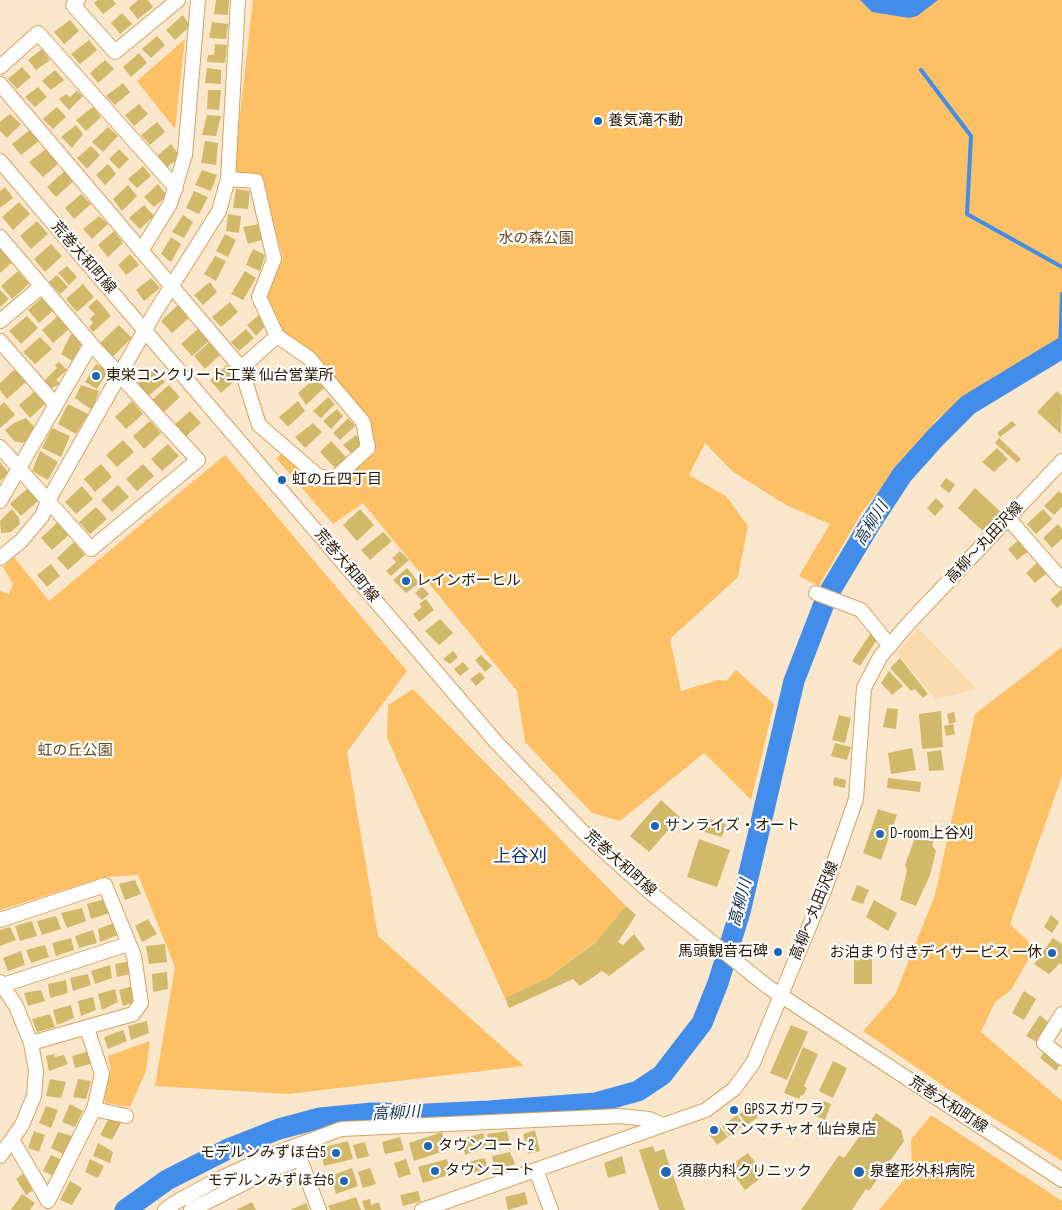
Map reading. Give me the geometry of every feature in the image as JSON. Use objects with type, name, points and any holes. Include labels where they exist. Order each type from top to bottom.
[{"type":"street","points":[[78,0],[73,5],[115,52],[178,0]]},
{"type":"street","points":[[141,251],[170,204],[185,155],[198,0]]},
{"type":"street","points":[[0,558],[35,525],[145,330],[219,211],[228,179],[238,0]]},
{"type":"street","points":[[0,67],[38,33],[176,188]]},
{"type":"street","points":[[0,84],[170,288],[241,368],[259,425],[318,476],[334,479],[368,448],[362,422],[309,358],[277,336],[259,297],[274,259],[256,181],[228,179]]},
{"type":"street","name":"荒巻大和町線","points":[[0,161],[496,742],[583,832],[652,894],[717,948],[780,996],[1062,1180]]},
{"type":"street","points":[[0,237],[91,344],[198,460],[91,549],[0,446]]},
{"type":"street","points":[[0,321],[42,286]]},
{"type":"street","points":[[241,368],[277,336]]},
{"type":"street","points":[[0,341],[56,405]]},
{"type":"street","points":[[0,500],[91,344]]},
{"type":"street","name":"高柳～丸田沢線","points":[[422,1210],[453,1205],[536,1170],[706,1110],[734,1089],[753,1063],[824,891],[856,799],[864,688],[880,657],[1008,518],[1059,469]]},
{"type":"street","points":[[1008,518],[1062,580]]},
{"type":"street","points":[[816,593],[861,610],[890,646]]},
{"type":"street","points":[[0,920],[105,885],[134,956],[141,1003],[133,1014],[31,1043]]},
{"type":"street","points":[[0,1156],[13,1141],[34,1096],[36,1071],[31,1043],[16,1006],[1,984],[128,944]]},
{"type":"street","points":[[1062,1014],[1044,1043],[1062,1058]]},
{"type":"street","points":[[47,1206],[94,1109],[102,1074],[87,1028]]},
{"type":"street","points":[[94,1109],[126,1116]]},
{"type":"street","points":[[165,1210],[176,1202],[244,1167],[318,1136],[342,1129],[620,1116],[649,1119],[663,1125]]},
{"type":"street","points":[[13,1141],[47,1206]]},
{"type":"street","points":[[191,1210],[268,1171],[300,1159],[319,1210]]},
{"type":"street","points":[[536,1170],[550,1210]]},
{"type":"shaded area","points":[[918,628],[977,689],[936,699],[897,653]]},
{"type":"green space","name":"水の森公園","points":[[253,0],[1062,0],[1062,337],[938,418],[862,512],[819,586],[799,576],[830,524],[786,505],[732,471],[705,443],[689,475],[726,496],[748,526],[738,577],[670,639],[681,691],[718,680],[726,681],[736,670],[774,704],[751,800],[704,753],[620,821],[592,813],[525,742],[517,691],[363,503],[333,524],[276,458],[282,454],[320,486],[332,487],[375,453],[367,419],[284,333],[265,297],[283,258],[260,176],[235,173],[234,169]]},
{"type":"green space","points":[[185,39],[175,129],[137,81]]},
{"type":"green space","name":"虹の丘公園","points":[[225,455],[407,671],[347,752],[378,936],[524,1066],[288,1094],[155,1086],[175,967],[138,875],[105,877],[0,910],[0,591],[9,594],[13,584],[3,567],[14,557],[49,601]]},
{"type":"green space","points":[[1062,647],[1062,776],[1010,924],[1035,948],[1011,990],[995,1002],[981,1032],[1062,1101],[1062,1161],[963,1099],[863,1031],[895,995],[935,895],[975,714]]},
{"type":"green space","points":[[413,689],[626,906],[598,940],[548,978],[505,998],[387,738],[388,705]]},
{"type":"green space","points":[[150,1041],[146,1071],[130,1107],[106,1103],[103,1097],[111,1072],[108,1056]]},
{"type":"green space","points":[[931,1115],[1062,1201],[1062,1210],[879,1210],[912,1170],[911,1140]]},
{"type":"water","points":[[860,0],[938,0],[917,16],[909,18],[872,12]]},
{"type":"building","points":[[98,0],[113,0],[116,4],[103,14],[94,3]]},
{"type":"building","points":[[138,0],[148,0],[153,7],[138,19],[129,8]]},
{"type":"building","points":[[216,0],[229,0],[228,15],[214,14]]},
{"type":"building","points":[[122,13],[132,24],[120,34],[111,23]]},
{"type":"building","points":[[183,15],[190,26],[175,40],[166,30]]},
{"type":"building","points":[[70,20],[79,31],[64,44],[54,32]]},
{"type":"building","points":[[212,22],[228,24],[226,39],[209,38]]},
{"type":"building","points":[[157,36],[165,45],[151,58],[142,49]]},
{"type":"building","points":[[89,40],[97,50],[80,64],[71,54]]},
{"type":"building","points":[[215,44],[227,45],[225,63],[207,62],[208,55],[214,55]]},
{"type":"building","points":[[42,49],[50,60],[36,70],[28,60]]},
{"type":"building","points":[[139,53],[147,63],[131,77],[123,67]]},
{"type":"building","points":[[105,60],[114,69],[98,83],[90,73]]},
{"type":"building","points":[[22,67],[31,77],[17,89],[8,79]]},
{"type":"building","points":[[207,68],[221,70],[221,84],[205,83]]},
{"type":"building","points":[[55,70],[64,80],[51,90],[42,81]]},
{"type":"building","points":[[123,83],[130,92],[115,105],[106,96]]},
{"type":"building","points":[[38,87],[47,97],[35,107],[25,97]]},
{"type":"building","points":[[208,90],[221,90],[219,110],[207,109]]},
{"type":"building","points":[[77,91],[83,96],[69,110],[59,99],[66,94],[70,97]]},
{"type":"building","points":[[139,104],[148,114],[134,126],[125,115]]},
{"type":"building","points":[[57,107],[66,117],[53,129],[43,119]]},
{"type":"building","points":[[93,107],[101,117],[86,131],[76,120]]},
{"type":"building","points":[[10,114],[21,124],[7,138],[0,131],[0,122]]},
{"type":"building","points":[[207,115],[221,116],[216,136],[202,135]]},
{"type":"building","points":[[157,122],[165,132],[150,145],[141,135]]},
{"type":"building","points":[[76,125],[83,134],[72,148],[61,137]]},
{"type":"building","points":[[108,127],[118,136],[103,152],[92,142]]},
{"type":"building","points":[[30,130],[39,141],[21,155],[12,144]]},
{"type":"building","points":[[205,141],[218,143],[216,165],[201,163]]},
{"type":"building","points":[[171,144],[177,152],[178,159],[167,167],[157,156]]},
{"type":"building","points":[[91,146],[100,155],[87,169],[77,158]]},
{"type":"building","points":[[47,148],[60,162],[43,177],[29,162]]},
{"type":"building","points":[[119,149],[129,159],[119,169],[109,159]]},
{"type":"building","points":[[108,164],[116,174],[105,185],[96,175]]},
{"type":"building","points":[[143,166],[151,176],[137,188],[128,179]]},
{"type":"building","points":[[67,169],[76,179],[56,197],[47,187]]},
{"type":"building","points":[[202,170],[217,175],[211,191],[195,185]]},
{"type":"building","points":[[158,184],[167,196],[154,207],[144,197]]},
{"type":"building","points":[[128,185],[137,196],[122,211],[113,199]]},
{"type":"building","points":[[5,187],[13,198],[0,208],[0,191]]},
{"type":"building","points":[[236,189],[250,191],[248,209],[233,208]]},
{"type":"building","points":[[194,191],[208,197],[199,214],[186,208]]},
{"type":"building","points":[[81,194],[91,204],[74,219],[65,208]]},
{"type":"building","points":[[19,202],[30,214],[13,230],[2,217]]},
{"type":"building","points":[[144,205],[154,216],[140,229],[129,218]]},
{"type":"building","points":[[228,214],[241,216],[239,233],[226,231]]},
{"type":"building","points":[[183,215],[193,222],[184,238],[172,232]]},
{"type":"building","points":[[99,216],[108,224],[92,239],[83,229]]},
{"type":"building","points":[[37,221],[48,234],[31,249],[20,236]]},
{"type":"building","points":[[259,224],[264,239],[248,244],[243,227]]},
{"type":"building","points":[[114,231],[123,243],[108,257],[98,245]]},
{"type":"building","points":[[225,234],[236,240],[228,257],[216,251]]},
{"type":"building","points":[[171,237],[181,244],[171,262],[161,254]]},
{"type":"building","points":[[51,244],[62,256],[45,272],[34,259]]},
{"type":"building","points":[[5,246],[16,259],[0,273],[0,250]]},
{"type":"building","points":[[253,249],[265,255],[260,271],[246,265]]},
{"type":"building","points":[[130,254],[139,265],[126,275],[118,265]]},
{"type":"building","points":[[215,256],[226,261],[216,281],[204,274]]},
{"type":"building","points":[[67,266],[77,277],[69,285],[58,273]]},
{"type":"building","points":[[18,271],[29,284],[12,299],[1,286]]},
{"type":"building","points":[[245,271],[256,278],[243,300],[231,294]]},
{"type":"building","points":[[57,275],[68,287],[60,294],[49,282]]},
{"type":"building","points":[[151,278],[160,288],[144,301],[136,290]]},
{"type":"building","points":[[210,282],[217,292],[203,305],[194,295]]},
{"type":"building","points":[[83,284],[94,297],[77,312],[66,299]]},
{"type":"building","points":[[0,290],[9,299],[0,307]]},
{"type":"building","points":[[45,295],[56,308],[39,323],[28,310]]},
{"type":"building","points":[[97,299],[111,316],[93,332],[89,327],[93,323],[90,319],[95,314],[88,307]]},
{"type":"building","points":[[230,302],[238,312],[221,327],[212,317]]},
{"type":"building","points":[[178,305],[189,318],[172,333],[161,321]]},
{"type":"building","points":[[260,314],[268,323],[256,336],[247,325]]},
{"type":"building","points":[[59,315],[70,328],[53,343],[42,330]]},
{"type":"building","points":[[27,316],[38,328],[21,344],[9,331]]},
{"type":"building","points":[[119,325],[132,338],[112,357],[100,343]]},
{"type":"building","points":[[198,329],[209,341],[192,356],[181,344]]},
{"type":"building","points":[[246,329],[254,338],[239,351],[231,342]]},
{"type":"building","points":[[71,334],[83,341],[72,361],[61,354]]},
{"type":"building","points":[[40,337],[52,349],[35,364],[23,352]]},
{"type":"building","points":[[211,341],[222,353],[205,369],[194,356]]},
{"type":"building","points":[[59,362],[67,370],[56,380],[60,384],[51,388],[44,381],[57,368],[55,365]]},
{"type":"building","points":[[96,364],[108,371],[97,389],[85,382]]},
{"type":"building","points":[[227,365],[238,378],[221,393],[210,380]]},
{"type":"building","points":[[15,369],[26,382],[7,399],[0,390],[0,383]]},
{"type":"building","points":[[153,370],[165,382],[147,397],[136,385]]},
{"type":"building","points":[[315,378],[324,388],[306,405],[298,393]]},
{"type":"building","points":[[81,385],[99,391],[92,410],[75,398]]},
{"type":"building","points":[[169,385],[180,397],[163,413],[152,400]]},
{"type":"building","points":[[35,391],[46,403],[30,418],[19,405]]},
{"type":"building","points":[[1057,391],[1062,396],[1061,434],[1037,412]]},
{"type":"building","points":[[328,397],[335,404],[321,418],[313,411]]},
{"type":"building","points":[[132,401],[143,414],[126,429],[115,417]]},
{"type":"building","points":[[298,401],[305,411],[288,427],[279,417]]},
{"type":"building","points":[[4,402],[15,415],[0,428],[0,406]]},
{"type":"building","points":[[68,404],[88,414],[76,434],[58,424]]},
{"type":"building","points":[[337,409],[343,416],[331,429],[323,421]]},
{"type":"building","points":[[190,411],[201,423],[184,438],[173,426]]},
{"type":"building","points":[[26,418],[37,430],[23,443],[14,441],[5,430],[14,423]]},
{"type":"building","points":[[348,418],[355,426],[340,440],[333,433]]},
{"type":"building","points":[[150,421],[161,433],[144,449],[133,436]]},
{"type":"building","points":[[1012,421],[1016,425],[1000,437],[997,433]]},
{"type":"building","points":[[313,423],[322,432],[305,448],[295,437]]},
{"type":"building","points":[[52,428],[70,436],[61,457],[42,448]]},
{"type":"building","points":[[356,435],[363,443],[352,454],[343,445]]},
{"type":"building","points":[[999,438],[1021,459],[1017,463],[995,443]]},
{"type":"building","points":[[123,440],[134,452],[117,467],[106,455]]},
{"type":"building","points":[[331,441],[346,457],[335,468],[320,452]]},
{"type":"building","points":[[168,444],[179,456],[162,471],[151,459]]},
{"type":"building","points":[[997,448],[1008,459],[994,472],[982,462]]},
{"type":"building","points":[[40,451],[58,462],[48,480],[32,471]]},
{"type":"building","points":[[0,462],[9,473],[0,481]]},
{"type":"building","points":[[101,464],[112,477],[95,492],[84,479]]},
{"type":"building","points":[[143,464],[154,476],[137,491],[126,479]]},
{"type":"building","points":[[946,478],[955,485],[949,493],[940,486]]},
{"type":"building","points":[[118,485],[129,497],[112,512],[101,500]]},
{"type":"building","points":[[82,486],[93,499],[76,514],[65,502]]},
{"type":"building","points":[[975,488],[1002,513],[984,532],[958,508]]},
{"type":"building","points":[[27,489],[38,501],[21,516],[10,504]]},
{"type":"building","points":[[1059,491],[1062,494],[1062,507],[1054,515],[1044,506]]},
{"type":"building","points":[[936,498],[944,506],[935,516],[927,508]]},
{"type":"building","points":[[96,507],[107,519],[90,534],[79,522]]},
{"type":"building","points":[[12,509],[19,518],[20,524],[11,532],[1,533],[0,521]]},
{"type":"building","points":[[360,509],[374,525],[357,541],[343,525]]},
{"type":"building","points":[[1043,509],[1052,519],[1036,534],[1027,524]]},
{"type":"building","points":[[58,522],[69,535],[52,550],[41,538]]},
{"type":"building","points":[[1058,524],[1062,529],[1062,539],[1052,548],[1043,538]]},
{"type":"building","points":[[383,532],[392,541],[370,560],[361,550]]},
{"type":"building","points":[[1020,539],[1029,551],[1017,560],[1008,549]]},
{"type":"building","points":[[74,542],[85,555],[68,570],[57,558]]},
{"type":"building","points":[[400,551],[409,560],[391,576],[386,571],[396,562],[392,558]]},
{"type":"building","points":[[1038,562],[1047,573],[1035,583],[1026,573]]},
{"type":"building","points":[[51,564],[60,576],[47,587],[37,575]]},
{"type":"building","name":"レインボーヒル","points":[[407,568],[419,583],[406,593],[393,580]]},
{"type":"building","points":[[422,586],[429,594],[422,600],[415,593]]},
{"type":"building","points":[[1062,589],[1062,604],[1057,608],[1050,600]]},
{"type":"building","points":[[426,599],[434,610],[419,622],[413,614],[422,607],[419,604]]},
{"type":"building","points":[[440,619],[453,633],[439,645],[425,631]]},
{"type":"building","points":[[871,633],[878,638],[860,666],[852,661]]},
{"type":"building","points":[[453,651],[458,657],[450,664],[443,659]]},
{"type":"building","points":[[481,655],[492,666],[485,672],[475,660]]},
{"type":"building","points":[[900,658],[928,694],[923,698],[915,689],[911,691],[890,668]]},
{"type":"building","points":[[463,662],[469,669],[460,676],[454,669]]},
{"type":"building","points":[[889,671],[903,686],[892,695],[881,683]]},
{"type":"building","points":[[480,672],[485,678],[476,686],[470,679]]},
{"type":"building","points":[[887,708],[898,709],[896,729],[883,727]]},
{"type":"building","points":[[941,711],[943,747],[922,749],[919,714]]},
{"type":"building","points":[[954,712],[956,722],[949,724],[947,714]]},
{"type":"building","points":[[839,715],[851,718],[845,743],[832,740]]},
{"type":"building","points":[[953,724],[955,734],[946,736],[944,726]]},
{"type":"building","points":[[835,743],[851,747],[847,760],[831,756]]},
{"type":"building","points":[[912,748],[916,770],[891,774],[888,753]]},
{"type":"building","points":[[941,750],[944,770],[929,771],[927,752]]},
{"type":"building","points":[[834,777],[846,780],[845,788],[833,785]]},
{"type":"building","points":[[888,778],[921,782],[920,792],[887,788]]},
{"type":"building","points":[[661,800],[680,817],[649,852],[630,836]]},
{"type":"building","name":"D-room上谷刈","points":[[878,809],[897,815],[881,860],[863,853]]},
{"type":"building","points":[[708,819],[726,824],[722,837],[704,832]]},
{"type":"building","points":[[919,827],[936,836],[932,845],[936,851],[930,875],[916,906],[900,900],[907,870],[905,865]]},
{"type":"building","points":[[699,839],[730,850],[717,887],[687,877]]},
{"type":"building","points":[[135,880],[141,894],[125,900],[119,884]]},
{"type":"building","points":[[857,885],[869,890],[863,904],[851,900]]},
{"type":"building","points":[[105,899],[110,913],[91,919],[87,904]]},
{"type":"building","points":[[874,900],[897,913],[888,931],[866,917]]},
{"type":"building","points":[[626,906],[636,915],[618,942],[623,945],[634,934],[645,949],[609,976],[602,971],[580,986],[573,979],[509,1008],[505,998],[548,978],[596,942]]},
{"type":"building","points":[[82,908],[86,921],[67,928],[61,913]]},
{"type":"building","points":[[1051,915],[1059,922],[1052,933],[1044,927]]},
{"type":"building","points":[[56,916],[61,929],[42,935],[37,921]]},
{"type":"building","points":[[148,919],[157,934],[142,942],[135,926]]},
{"type":"building","points":[[32,921],[37,936],[20,941],[15,926]]},
{"type":"building","points":[[114,923],[118,935],[100,942],[98,929]]},
{"type":"building","points":[[10,927],[16,940],[0,946],[0,930]]},
{"type":"building","points":[[93,930],[97,943],[79,948],[75,936]]},
{"type":"building","points":[[71,938],[74,950],[56,956],[52,943]]},
{"type":"building","name":"お泊まり付きデイサービス 一休","points":[[1053,938],[1062,944],[1062,965],[1060,963],[1049,974],[1034,964]]},
{"type":"building","points":[[165,944],[167,962],[149,964],[146,946]]},
{"type":"building","points":[[45,945],[49,957],[31,963],[26,950]]},
{"type":"building","points":[[854,949],[872,949],[872,984],[854,984]]},
{"type":"building","points":[[21,951],[25,965],[8,971],[3,958]]},
{"type":"building","points":[[131,961],[134,973],[117,977],[115,964]]},
{"type":"building","points":[[110,965],[112,978],[95,984],[91,971]]},
{"type":"building","points":[[167,972],[168,989],[153,992],[152,974]]},
{"type":"building","points":[[88,974],[91,985],[73,991],[70,978]]},
{"type":"building","points":[[66,980],[68,993],[50,998],[48,984]]},
{"type":"building","points":[[133,986],[137,1001],[123,1006],[119,990]]},
{"type":"building","points":[[115,989],[118,1002],[102,1010],[98,994]]},
{"type":"building","points":[[41,990],[45,1001],[28,1006],[24,993]]},
{"type":"building","points":[[1024,991],[1036,999],[1024,1020],[1012,1013]]},
{"type":"building","points":[[93,997],[96,1010],[81,1016],[78,1001]]},
{"type":"building","points":[[71,1005],[74,1018],[57,1025],[53,1010]]},
{"type":"building","points":[[50,1014],[55,1027],[37,1032],[32,1019]]},
{"type":"building","points":[[1040,1015],[1050,1024],[1038,1043],[1026,1036]]},
{"type":"building","points":[[147,1021],[149,1033],[131,1040],[128,1026]]},
{"type":"building","points":[[791,1025],[808,1032],[787,1080],[770,1073]]},
{"type":"building","points":[[123,1030],[127,1041],[108,1049],[104,1037]]},
{"type":"building","points":[[803,1047],[818,1054],[804,1086],[807,1088],[799,1099],[784,1093]]},
{"type":"building","points":[[1046,1050],[1062,1062],[1056,1071],[1040,1058]]},
{"type":"building","points":[[90,1051],[94,1063],[75,1068],[72,1056]]},
{"type":"building","points":[[54,1054],[55,1057],[64,1055],[68,1064],[49,1071],[46,1056]]},
{"type":"building","points":[[833,1061],[847,1068],[833,1098],[819,1091]]},
{"type":"building","points":[[50,1079],[66,1082],[61,1098],[46,1096]]},
{"type":"building","points":[[78,1079],[91,1081],[86,1099],[73,1097]]},
{"type":"building","points":[[821,1100],[831,1104],[825,1120],[814,1115]]},
{"type":"building","points":[[70,1104],[83,1111],[75,1127],[62,1122]]},
{"type":"building","points":[[46,1106],[58,1110],[51,1128],[39,1123]]},
{"type":"building","points":[[751,1106],[758,1117],[747,1125],[739,1114]]},
{"type":"building","points":[[876,1113],[901,1130],[904,1141],[869,1191],[866,1189],[852,1210],[801,1210],[839,1155],[844,1158]]},
{"type":"building","points":[[737,1115],[744,1125],[729,1136],[722,1126]]},
{"type":"building","points":[[109,1118],[121,1123],[112,1140],[100,1135]]},
{"type":"building","points":[[719,1126],[728,1137],[717,1145],[709,1134]]},
{"type":"building","points":[[535,1130],[540,1151],[528,1154],[523,1134]]},
{"type":"building","points":[[34,1131],[45,1135],[39,1152],[28,1148]]},
{"type":"building","points":[[507,1131],[510,1144],[490,1149],[487,1134]]},
{"type":"building","points":[[58,1132],[72,1136],[63,1154],[51,1148]]},
{"type":"building","name":"タウンコート2","points":[[442,1132],[447,1150],[414,1161],[409,1143]]},
{"type":"building","points":[[483,1133],[487,1146],[465,1155],[462,1139]]},
{"type":"building","points":[[400,1137],[404,1150],[385,1154],[382,1142]]},
{"type":"building","name":"モデルンみずほ台5","points":[[348,1141],[353,1159],[324,1166],[320,1148]]},
{"type":"building","points":[[365,1142],[369,1156],[357,1159],[353,1145]]},
{"type":"building","points":[[98,1143],[113,1152],[110,1163],[93,1156]]},
{"type":"building","points":[[653,1146],[655,1152],[664,1149],[685,1210],[659,1210],[639,1150]]},
{"type":"building","points":[[510,1152],[515,1164],[495,1170],[492,1156]]},
{"type":"building","points":[[748,1153],[765,1175],[745,1190],[728,1167]]},
{"type":"building","points":[[51,1155],[62,1160],[54,1176],[43,1171]]},
{"type":"building","points":[[622,1156],[626,1173],[608,1178],[604,1163]]},
{"type":"building","points":[[485,1158],[489,1173],[479,1176],[478,1172],[471,1173],[468,1162]]},
{"type":"building","points":[[90,1159],[104,1166],[98,1178],[85,1172]]},
{"type":"building","points":[[406,1159],[411,1174],[399,1178],[394,1163]]},
{"type":"building","name":"タウンコート","points":[[447,1159],[452,1174],[423,1183],[418,1167]]},
{"type":"building","name":"モデルンみずほ台6","points":[[352,1168],[358,1186],[336,1194],[330,1176]]},
{"type":"building","points":[[370,1168],[376,1184],[363,1188],[358,1172]]},
{"type":"building","points":[[25,1172],[36,1188],[26,1195],[16,1179]]},
{"type":"building","points":[[70,1181],[82,1188],[72,1205],[60,1200]]},
{"type":"building","points":[[418,1191],[421,1201],[403,1206],[400,1195]]},
{"type":"building","points":[[525,1192],[528,1204],[508,1210],[505,1197]]},
{"type":"building","points":[[22,1194],[35,1203],[30,1210],[11,1210]]},
{"type":"building","points":[[356,1197],[361,1210],[330,1210],[328,1206]]},
{"type":"building","points":[[370,1199],[371,1205],[379,1202],[381,1210],[365,1210],[362,1201]]},
{"type":"building","points":[[252,1202],[256,1210],[236,1210]]},
{"type":"building","points":[[306,1203],[309,1210],[290,1210]]},
{"type":"waterway","points":[[921,70],[971,136],[967,214],[1062,267]]},
{"type":"waterway","points":[[1060,349],[1062,294]]},
{"type":"waterway","name":"高柳川","points":[[125,1210],[167,1180],[228,1149],[279,1129],[320,1118],[372,1113],[427,1114],[489,1111],[595,1103],[638,1091],[662,1075],[702,1023],[718,983],[740,912],[794,681],[827,596],[902,475],[936,437],[968,405],[1062,348]]},
{"type":"place","name":"養気滝不動","points":[[598,121]]},
{"type":"place","name":"東栄コンクリート工業 仙台営業所","points":[[96,376]]},
{"type":"place","name":"虹の丘四丁目","points":[[282,480]]},
{"type":"place","name":"レインボーヒル","points":[[406,581]]},
{"type":"place","name":"サンライズ・オート","points":[[655,826]]},
{"type":"place","name":"D-room上谷刈","points":[[880,834]]},
{"type":"place","name":"馬頭観音石碑","points":[[778,952]]},
{"type":"place","name":"お泊まり付きデイサービス 一休","points":[[1052,953]]},
{"type":"place","name":"GPSスガワラ","points":[[734,1110]]},
{"type":"place","name":"マンマチャオ 仙台泉店","points":[[714,1130]]},
{"type":"place","name":"タウンコート2","points":[[428,1146]]},
{"type":"place","name":"モデルンみずほ台5","points":[[336,1153]]},
{"type":"place","name":"タウンコート","points":[[435,1171]]},
{"type":"place","name":"須藤内科クリニック","points":[[666,1172]]},
{"type":"place","name":"泉整形外科病院","points":[[859,1172]]},
{"type":"place","name":"モデルンみずほ台6","points":[[344,1181]]},
{"type":"district","name":"上谷刈","points":[[520,857]]}]
